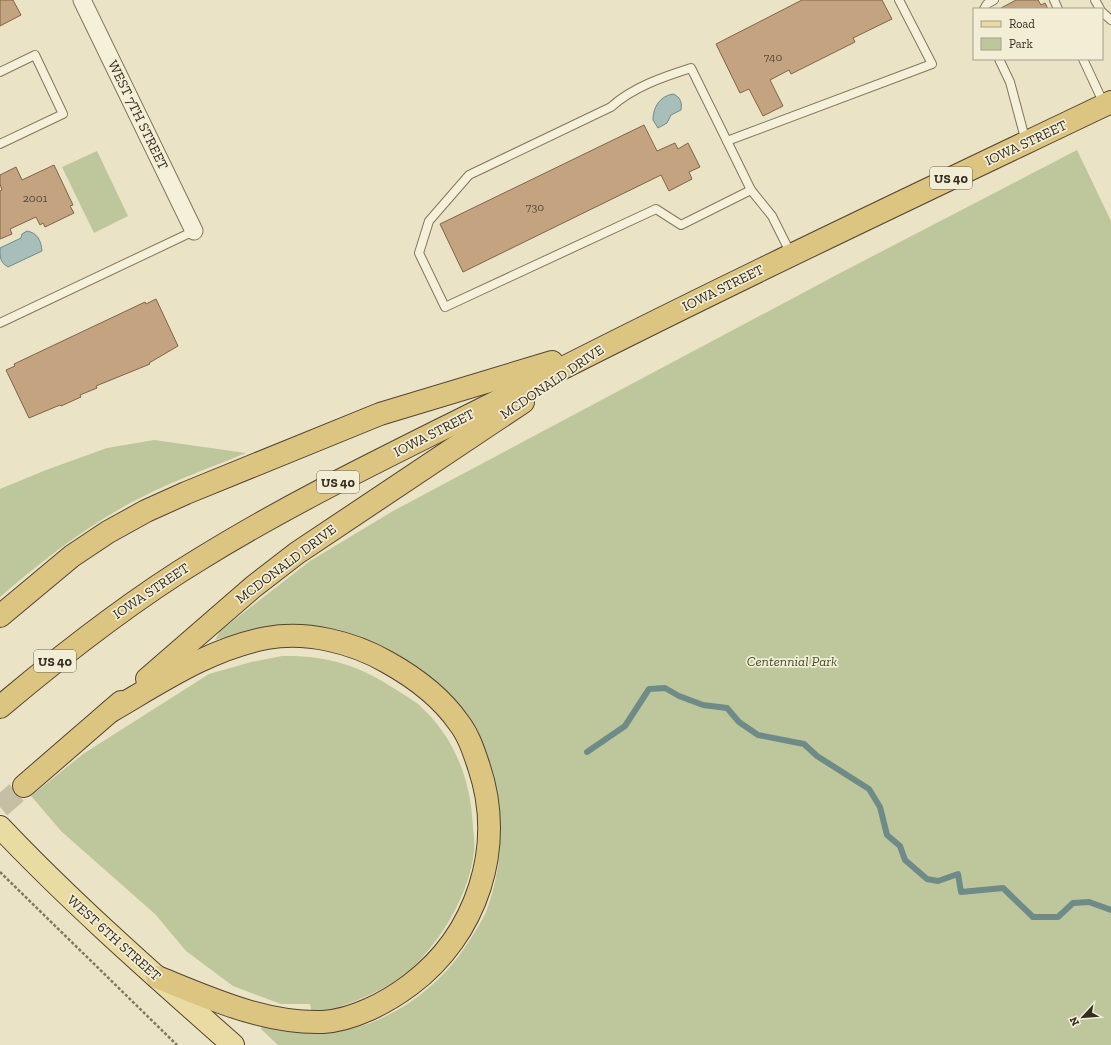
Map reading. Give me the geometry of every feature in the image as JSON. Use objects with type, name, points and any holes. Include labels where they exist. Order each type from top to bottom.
[{"type":"highway","name":"IOWA STREET","points":[[0,707],[50,665],[112,617],[196,561],[294,504],[608,344],[791,254],[1108,103]]},
{"type":"highway","name":"MCDONALD DRIVE","points":[[0,616],[72,556],[108,532],[146,511],[186,493],[380,414],[608,344]]},
{"type":"highway","name":"MCDONALD DRIVE","points":[[24,786],[253,587],[297,553],[608,344]]},
{"type":"highway","points":[[111,711],[206,657],[236,646],[268,638],[301,636],[333,640],[368,651],[397,667],[421,684],[446,707],[461,725],[472,745],[484,781],[489,813],[489,846],[483,878],[477,899],[463,928],[447,951],[424,974],[398,994],[369,1009],[347,1017],[325,1022],[302,1021],[246,1011],[157,977]]},
{"type":"main road","name":"WEST 6TH STREET","points":[[0,827],[44,874],[230,1044]]},
{"type":"street","name":"WEST 7TH STREET","points":[[82,0],[194,231]]},
{"type":"lane","points":[[727,142],[932,64],[900,0]]},
{"type":"lane","points":[[985,8],[987,4],[994,0]]},
{"type":"lane","points":[[1103,13],[1111,20]]},
{"type":"lane","points":[[0,72],[35,55],[63,114],[0,144]]},
{"type":"lane","points":[[999,60],[1010,82],[1026,143]]},
{"type":"lane","points":[[1082,60],[1090,75],[1108,103]]},
{"type":"lane","points":[[751,190],[681,225],[656,209],[445,307],[419,253],[429,221],[470,175],[611,108],[624,95],[671,74],[691,68],[751,190],[772,216],[791,254]]},
{"type":"lane","points":[[0,323],[194,231]]},
{"type":"path","points":[[0,872],[178,1045]]},
{"type":"green space","name":"Centennial Park","points":[[1077,150],[1111,221],[1111,1045],[278,1045],[261,1029],[262,1026],[292,1031],[329,1032],[365,1025],[401,1008],[424,992],[445,972],[463,950],[479,925],[486,912],[492,895],[499,859],[499,804],[496,786],[490,766],[458,706],[431,678],[405,659],[376,644],[345,634],[313,629],[280,628],[248,632],[215,640],[220,631],[310,561],[393,511],[844,271]]},
{"type":"green space","points":[[97,151],[128,216],[94,233],[62,167]]},
{"type":"green space","points":[[154,440],[246,453],[167,485],[104,518],[68,542],[0,597],[0,489],[46,470],[107,448]]},
{"type":"green space","points":[[282,656],[313,657],[341,663],[382,681],[418,704],[442,731],[459,760],[469,793],[472,810],[474,849],[467,883],[446,926],[427,952],[407,972],[382,989],[354,1002],[312,1014],[310,1004],[281,1004],[233,986],[186,951],[155,914],[62,832],[31,796],[83,754],[209,674],[251,662]]},
{"type":"water","points":[[673,94],[680,100],[681,110],[671,115],[667,123],[658,128],[653,120],[654,111],[658,103],[664,97]]},
{"type":"water","points":[[27,231],[31,232],[38,238],[42,251],[8,267],[1,259],[0,248],[21,238],[22,234]]},
{"type":"building","points":[[0,0],[13,0],[21,15],[0,26]]},
{"type":"building","points":[[802,0],[882,0],[892,19],[853,38],[855,42],[791,74],[789,70],[770,80],[783,106],[763,116],[749,89],[740,93],[716,44]]},
{"type":"building","points":[[1016,0],[1038,0],[1041,5],[1045,3],[1048,8],[1001,8]]},
{"type":"building","points":[[644,125],[657,151],[675,143],[678,149],[688,143],[700,167],[689,172],[692,179],[669,191],[661,175],[463,272],[440,224]]},
{"type":"building","points":[[54,165],[73,205],[70,206],[74,213],[45,227],[43,223],[40,225],[36,217],[10,229],[12,234],[0,239],[0,191],[2,190],[0,175],[16,167],[22,180]]},
{"type":"building","points":[[156,299],[178,346],[149,363],[150,364],[96,386],[97,388],[80,395],[81,397],[61,406],[60,405],[29,418],[6,370],[15,366],[14,364],[145,302],[146,304]]},
{"type":"waterway","points":[[587,752],[625,726],[649,689],[665,688],[679,696],[703,705],[727,708],[739,722],[758,735],[804,744],[817,756],[869,789],[880,807],[887,835],[900,846],[905,860],[927,879],[938,881],[958,874],[961,892],[1003,888],[1033,917],[1058,917],[1073,903],[1089,902],[1111,910]]},
{"type":"tunnel","points":[[0,807],[24,786]]}]
